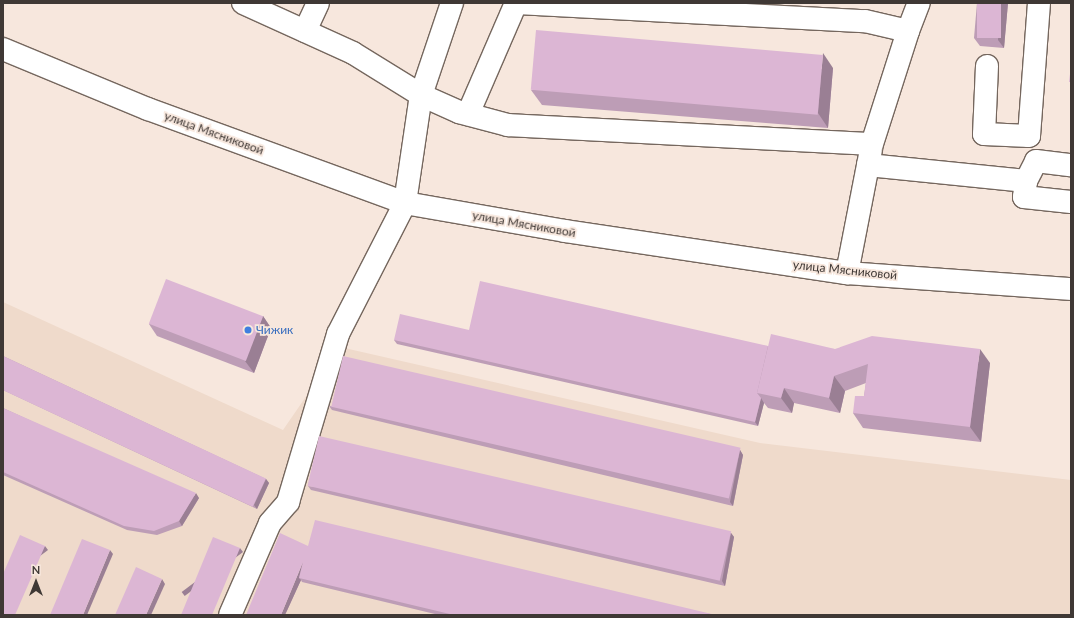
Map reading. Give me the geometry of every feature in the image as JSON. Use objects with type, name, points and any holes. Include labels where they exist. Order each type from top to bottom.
[{"type":"street","points":[[243,3],[353,53],[421,95],[468,114],[508,125],[870,154],[1026,181]]},
{"type":"street","points":[[305,31],[318,3]]},
{"type":"street","points":[[230,615],[270,522],[288,502],[338,334],[405,203],[421,95],[452,3]]},
{"type":"street","points":[[468,114],[517,3],[865,21],[908,31]]},
{"type":"street","points":[[847,272],[870,154],[908,31],[919,3]]},
{"type":"street","points":[[987,66],[984,134],[1029,136],[1039,3]]},
{"type":"street","name":"улица Мясниковой","points":[[3,49],[148,109],[405,203],[565,231],[847,272],[1071,289]]},
{"type":"street","points":[[1071,166],[1036,161],[1026,181],[1024,197],[1071,202]]},
{"type":"shaded area","points":[[3,302],[283,430],[340,347],[760,443],[1071,480],[1071,615],[3,615]]},
{"type":"building","points":[[977,3],[1001,3],[1001,38],[977,38]]},
{"type":"building","points":[[536,30],[823,55],[818,115],[531,90]]},
{"type":"building","points":[[1071,66],[1071,82],[1069,82]]},
{"type":"building","points":[[166,279],[263,316],[246,361],[149,324]]},
{"type":"building","points":[[480,281],[768,346],[757,393],[761,398],[755,422],[394,340],[400,314],[469,330]]},
{"type":"building","points":[[771,334],[835,349],[872,336],[980,349],[970,427],[853,413],[855,396],[864,396],[868,364],[834,376],[829,398],[784,388],[781,398],[757,393]]},
{"type":"building","points":[[3,356],[266,479],[253,507],[3,390]]},
{"type":"building","points":[[343,356],[741,448],[729,498],[331,407]]},
{"type":"building","points":[[3,408],[196,493],[179,521],[154,531],[124,526],[3,472]]},
{"type":"building","points":[[319,436],[731,531],[720,581],[308,486]]},
{"type":"building","points":[[315,520],[716,615],[454,615],[299,578],[303,562],[281,615],[246,615],[280,533],[308,546]]},
{"type":"building","points":[[20,535],[45,546],[15,615],[3,615],[3,574]]},
{"type":"building","points":[[213,537],[240,548],[212,615],[181,615]]},
{"type":"building","points":[[82,539],[110,550],[83,615],[50,615]]},
{"type":"building","points":[[136,567],[162,579],[146,615],[115,615]]},
{"type":"place","name":"Чижик","points":[[248,330]]}]
